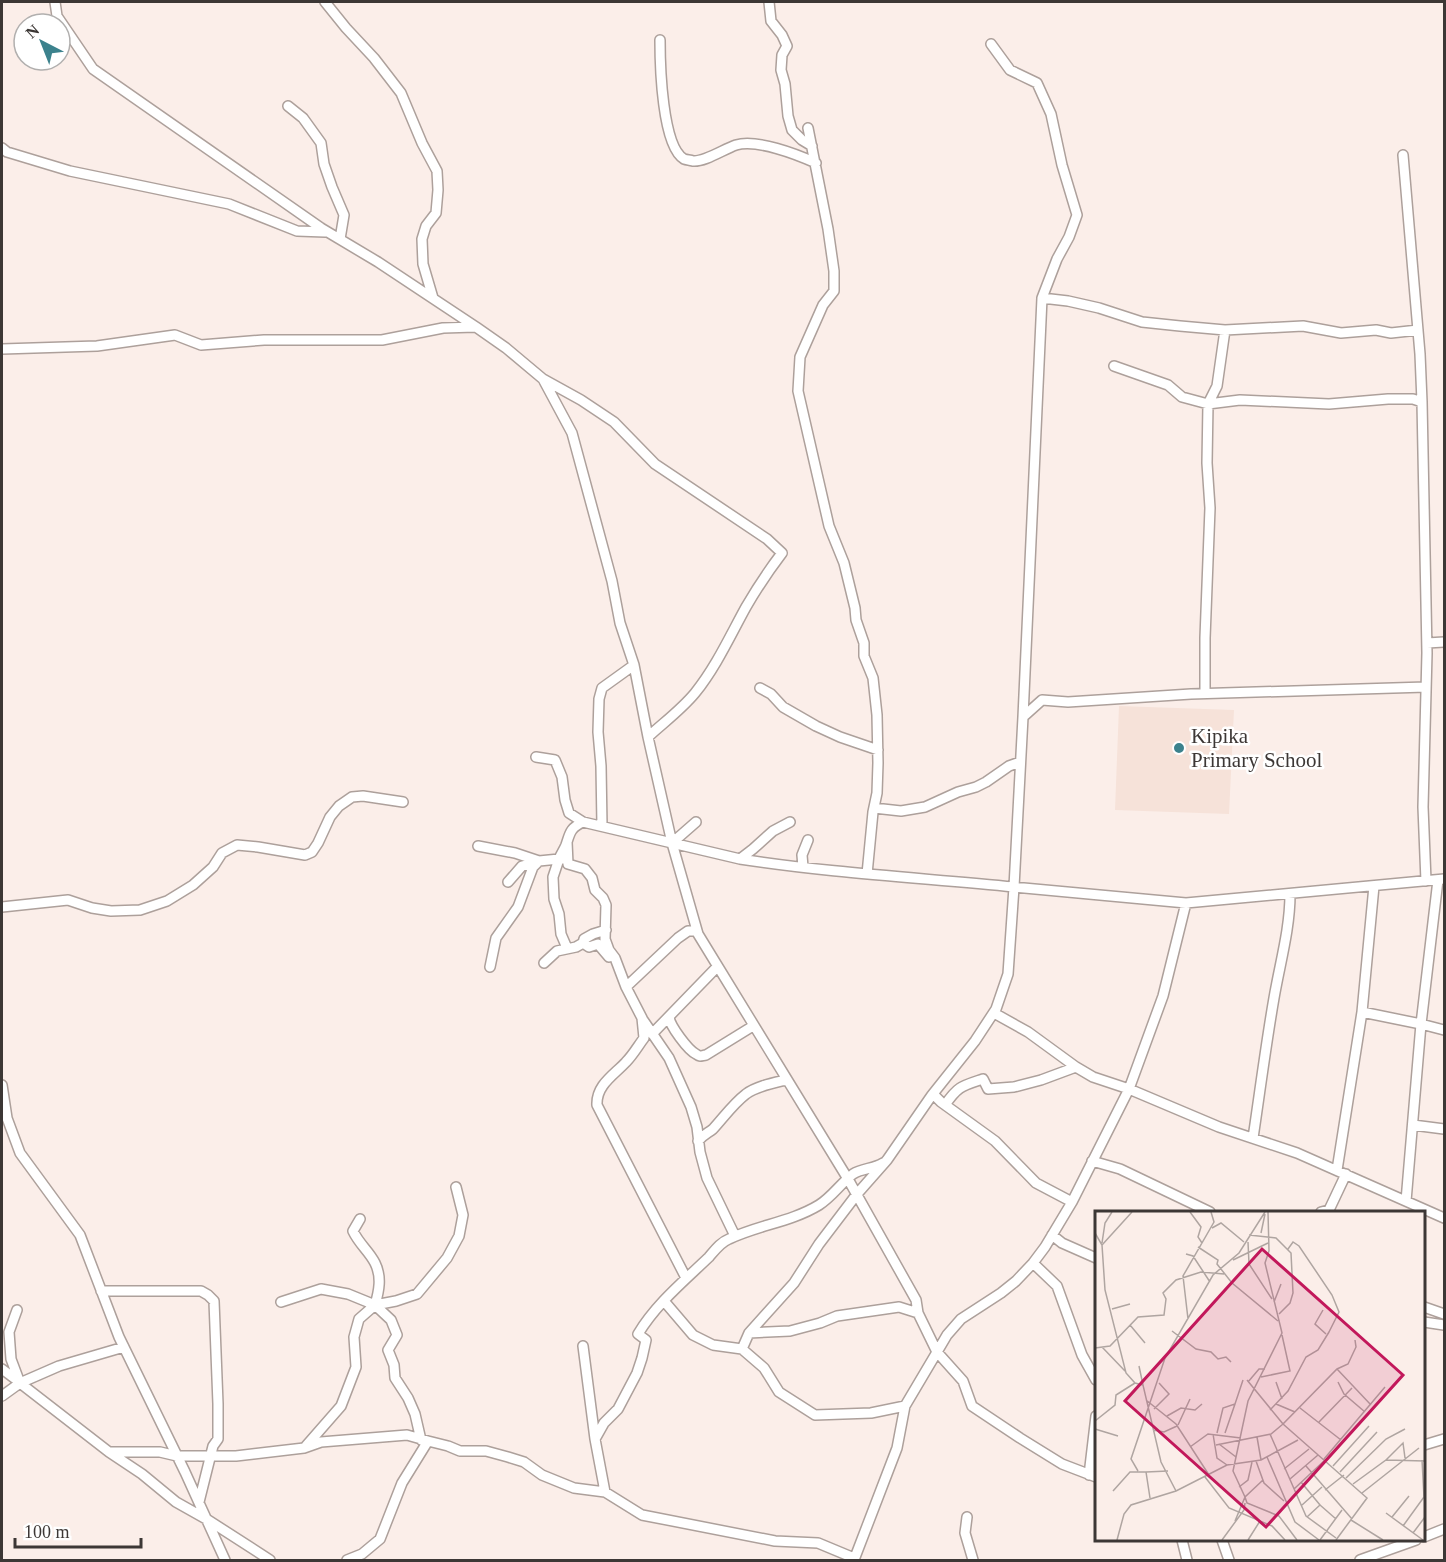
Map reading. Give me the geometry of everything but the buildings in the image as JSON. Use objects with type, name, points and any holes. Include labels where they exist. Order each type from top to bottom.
[{"type":"street","points":[[55,2],[57,16],[93,69],[327,232],[476,327],[506,348],[543,379],[614,422],[655,464],[767,539],[782,553],[763,579],[714,666],[696,692],[648,737]]},
{"type":"street","points":[[325,2],[401,93],[437,171],[436,213],[426,226],[422,239],[423,264],[432,298]]},
{"type":"street","points":[[769,2],[771,21],[783,35],[787,46],[782,55],[781,70],[785,84],[788,117],[792,130],[812,146]]},
{"type":"street","points":[[660,40],[660,64],[668,130],[676,150],[685,159],[697,161],[738,144],[772,147],[816,163]]},
{"type":"street","points":[[742,1349],[749,1333],[794,1283],[819,1244],[857,1194],[887,1160],[933,1094],[975,1041],[994,1013],[1008,974],[1023,717],[1042,298],[1057,259],[1070,237],[1077,215],[1062,165],[1051,114],[1037,83],[1010,70],[991,44]]},
{"type":"street","points":[[288,106],[303,118],[321,143],[327,171],[344,215],[340,239]]},
{"type":"street","points":[[808,128],[828,229],[834,272],[834,291],[823,305],[800,357],[798,391],[829,526],[844,563],[856,620],[864,643],[864,656],[873,678],[878,750],[877,793],[867,873]]},
{"type":"street","points":[[2,148],[7,152],[70,171],[229,204],[297,231],[327,232]]},
{"type":"street","points":[[1402,156],[1418,330],[1422,402],[1427,643],[1423,807],[1426,881]]},
{"type":"street","points":[[1042,298],[1099,308],[1142,322],[1225,330],[1303,326],[1341,333],[1376,330],[1391,333],[1418,330]]},
{"type":"street","points":[[2,350],[97,346],[175,335],[201,345],[264,340],[382,340],[443,328],[476,327]]},
{"type":"street","points":[[1205,693],[1210,508],[1207,463],[1208,404],[1217,386],[1225,330]]},
{"type":"street","points":[[1114,366],[1168,386],[1182,397],[1208,404],[1240,400],[1329,404],[1388,399],[1413,399],[1422,402]]},
{"type":"street","points":[[543,379],[572,433],[612,581],[620,623],[634,665],[672,843],[697,931],[857,1194],[916,1300],[918,1313],[937,1352],[963,1381],[972,1407],[1062,1464],[1093,1476],[1095,1436]]},
{"type":"street","points":[[1427,643],[1444,642]]},
{"type":"street","points":[[602,826],[599,699],[602,688],[634,665]]},
{"type":"street","points":[[1023,717],[1042,700],[1068,702],[1205,693],[1426,687]]},
{"type":"street","points":[[760,688],[771,694],[783,707],[816,726],[878,750]]},
{"type":"street","points":[[536,757],[555,760],[562,777],[569,813],[582,822],[740,859],[1186,903],[1441,879],[1421,1024],[1406,1201]]},
{"type":"street","points":[[874,808],[901,811],[925,807],[958,792],[976,787],[1009,766],[1020,762]]},
{"type":"street","points":[[2,907],[68,900],[92,908],[111,911],[140,910],[167,901],[194,885],[213,867],[222,853],[237,845],[305,855],[312,852],[330,817],[339,806],[352,797],[363,796],[403,802]]},
{"type":"street","points":[[567,948],[561,934],[554,899],[553,877],[569,834],[574,826],[582,822]]},
{"type":"street","points":[[672,843],[696,822]]},
{"type":"street","points":[[740,859],[773,831],[790,822]]},
{"type":"street","points":[[803,867],[802,855],[808,840]]},
{"type":"street","points":[[567,842],[568,864]]},
{"type":"street","points":[[478,846],[515,853],[539,861]]},
{"type":"street","points":[[508,882],[522,866],[559,859],[566,859],[568,864],[585,869],[592,878],[595,890],[603,898],[606,906],[605,939],[609,950],[615,958],[626,987],[642,1018],[669,1058],[691,1107],[707,1178],[735,1236]]},
{"type":"street","points":[[490,967],[496,938],[518,907],[533,867],[539,861]]},
{"type":"street","points":[[1337,1170],[1362,1011],[1374,886]]},
{"type":"street","points":[[1253,1138],[1288,921],[1290,894]]},
{"type":"street","points":[[109,1452],[160,1452],[177,1456],[236,1456],[304,1448],[321,1442],[406,1435],[460,1451],[486,1451],[524,1462],[542,1475],[574,1488],[605,1492],[642,1515],[776,1541],[818,1543],[854,1559],[897,1448],[905,1406],[947,1335],[961,1319],[1001,1293],[1033,1263],[1072,1202],[1129,1089],[1163,996],[1186,903]]},
{"type":"street","points":[[544,963],[557,951],[576,947],[583,943],[584,939],[606,930]]},
{"type":"street","points":[[626,987],[678,938],[688,931],[697,931]]},
{"type":"street","points":[[583,943],[589,947],[598,944],[609,957],[615,958]]},
{"type":"street","points":[[652,1034],[717,967]]},
{"type":"street","points":[[1362,1011],[1444,1030]]},
{"type":"street","points":[[994,1013],[1028,1032],[1093,1077],[1129,1089],[1219,1127],[1298,1153],[1444,1218]]},
{"type":"street","points":[[669,1017],[670,1024],[690,1051],[699,1056],[706,1056],[715,1048],[753,1026]]},
{"type":"street","points":[[642,1018],[644,1038],[627,1061],[600,1088],[597,1105],[686,1278]]},
{"type":"street","points":[[945,1105],[954,1092],[962,1086],[983,1079],[988,1089],[1014,1087],[1076,1067]]},
{"type":"street","points":[[699,1141],[747,1093],[765,1085],[786,1080]]},
{"type":"street","points":[[2,1085],[7,1118],[21,1153],[80,1235],[124,1347],[225,1560]]},
{"type":"street","points":[[933,1094],[995,1141],[1036,1183],[1072,1202]]},
{"type":"street","points":[[1413,1125],[1444,1129]]},
{"type":"street","points":[[595,1439],[604,1423],[618,1409],[637,1373],[646,1340],[638,1334],[664,1301],[716,1248],[727,1239],[795,1217],[820,1204],[854,1173],[879,1166],[887,1160]]},
{"type":"street","points":[[1092,1161],[1120,1169],[1208,1211]]},
{"type":"street","points":[[1326,1211],[1329,1210],[1347,1174]]},
{"type":"street","points":[[304,1448],[341,1406],[356,1368],[354,1337],[359,1319],[375,1305],[417,1294],[447,1258],[459,1236],[463,1215],[456,1187]]},
{"type":"street","points":[[360,1219],[353,1231],[357,1240],[375,1263],[380,1285],[375,1305]]},
{"type":"street","points":[[1052,1235],[1062,1243],[1095,1258]]},
{"type":"street","points":[[1033,1263],[1057,1286],[1082,1355],[1095,1378]]},
{"type":"street","points":[[281,1302],[321,1289],[348,1294],[375,1305],[391,1320],[397,1335],[388,1350],[394,1365],[395,1378],[408,1398],[424,1441],[402,1483],[380,1539],[362,1554],[347,1560]]},
{"type":"street","points":[[101,1291],[201,1291],[214,1301],[218,1439],[213,1446],[199,1502]]},
{"type":"street","points":[[664,1301],[693,1335],[713,1345],[742,1349],[764,1368],[779,1392],[815,1415],[871,1413],[905,1406]]},
{"type":"street","points":[[749,1333],[790,1331],[837,1316],[899,1307],[918,1313]]},
{"type":"street","points":[[1425,1307],[1444,1314]]},
{"type":"street","points":[[16,1310],[9,1332],[10,1359],[20,1383]]},
{"type":"street","points":[[1425,1322],[1444,1325]]},
{"type":"street","points":[[583,1346],[595,1439],[605,1492]]},
{"type":"street","points":[[2,1396],[20,1383],[59,1366],[124,1347]]},
{"type":"street","points":[[2,1369],[176,1502],[270,1560]]},
{"type":"street","points":[[1425,1445],[1444,1439]]},
{"type":"street","points":[[967,1517],[965,1533],[973,1560]]},
{"type":"street","points":[[1425,1537],[1444,1529]]},
{"type":"street","points":[[1182,1541],[1186,1560]]},
{"type":"street","points":[[1223,1541],[1229,1560]]},
{"type":"street","points":[[1360,1560],[1380,1557],[1412,1541]]},
{"type":"shaded area","points":[[1119,706],[1234,710],[1229,814],[1115,810]]},
{"type":"place","name":"Kipika Primary School","points":[[1179,748]]}]
